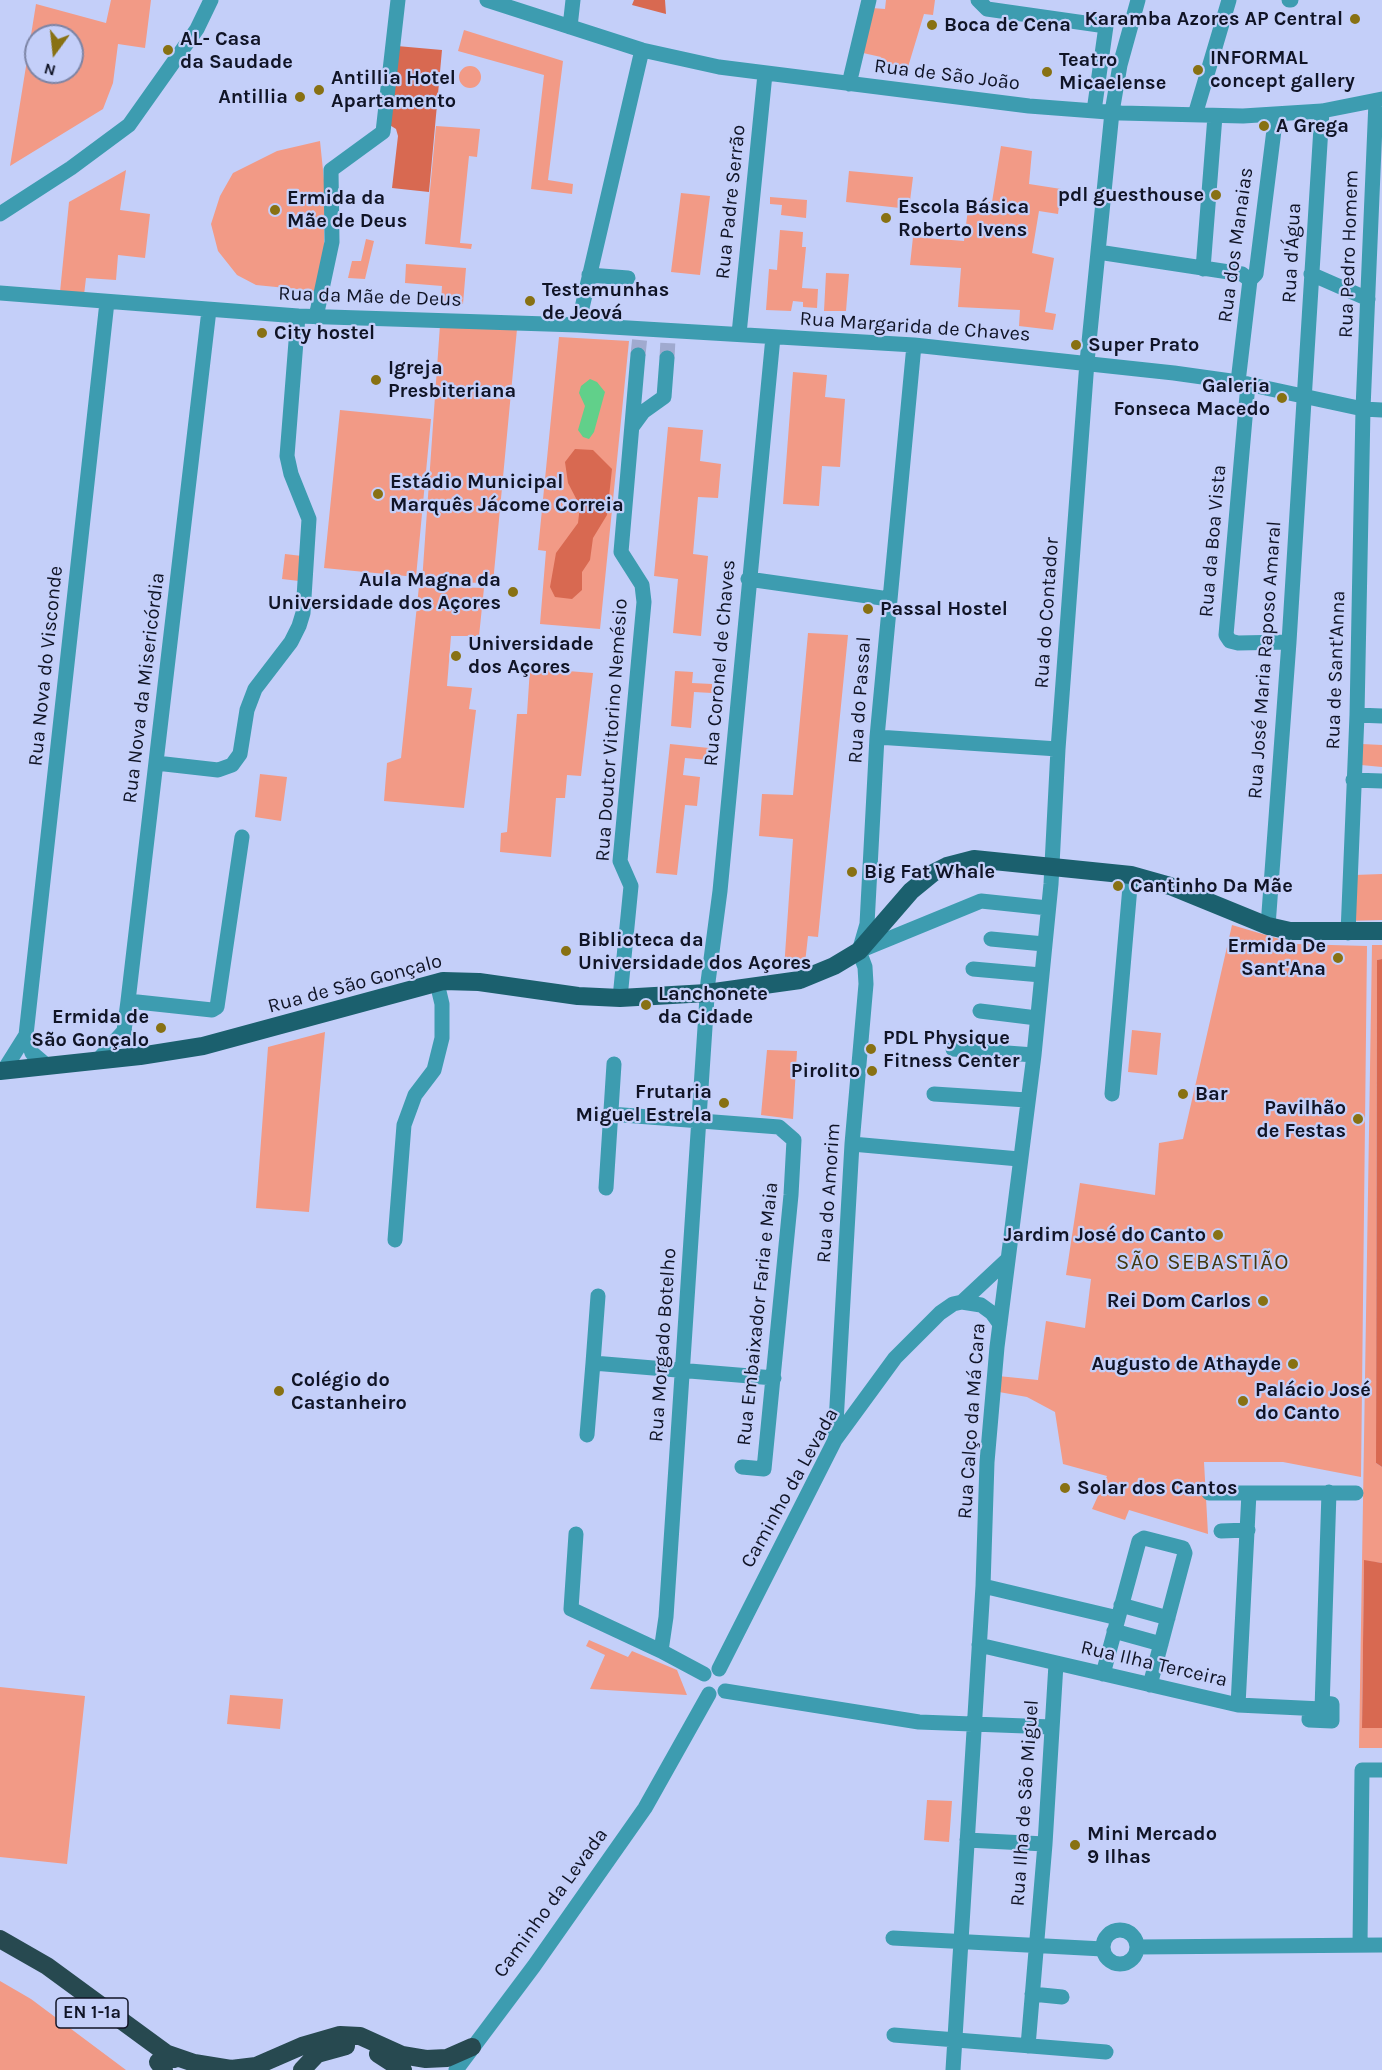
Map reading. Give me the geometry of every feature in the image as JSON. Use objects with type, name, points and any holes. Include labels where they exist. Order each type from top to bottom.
[{"type":"highway","name":"EN 1-1ª","points":[[0,1939],[46,1966],[164,2064]]},
{"type":"highway","name":"EN 1-1ª","points":[[0,1953],[54,1986],[164,2064],[187,2070]]},
{"type":"highway","points":[[164,2064],[194,2063],[231,2069],[256,2066],[313,2042],[340,2035],[360,2036],[396,2063],[438,2060],[472,2048]]},
{"type":"highway","points":[[302,2070],[317,2054],[341,2046],[358,2047],[396,2063],[424,2070]]},
{"type":"main road","name":"Rua de São Gonçalo","points":[[2,1071],[140,1056],[243,1037],[437,983],[479,982],[578,996],[620,998],[707,993],[800,980],[834,966],[891,928],[920,882],[947,866],[962,861],[989,859],[1131,875],[1170,886],[1268,926],[1300,932],[1382,932]]},
{"type":"street","points":[[0,214],[71,168],[129,125],[197,28],[211,0]]},
{"type":"street","points":[[316,317],[332,242],[331,170],[383,132],[398,0]]},
{"type":"street","name":"Rua de São João","points":[[487,0],[518,4],[570,27],[642,50],[718,68],[1029,106],[1215,116],[1322,111],[1379,100]]},
{"type":"street","points":[[570,27],[573,0]]},
{"type":"street","points":[[849,84],[869,0]]},
{"type":"street","name":"Rua do Contador","points":[[1034,1055],[1052,867],[1058,749],[1087,362],[1112,112],[1120,65],[1138,0]]},
{"type":"street","points":[[1195,115],[1229,0]]},
{"type":"street","points":[[983,5],[1106,26],[1095,111]]},
{"type":"street","points":[[578,325],[642,50]]},
{"type":"street","name":"Rua Padre Serrão","points":[[739,334],[765,74]]},
{"type":"street","name":"Rua Pedro Homem","points":[[1363,409],[1379,100]]},
{"type":"street","name":"Rua d'Água","points":[[1304,397],[1322,111]]},
{"type":"street","name":"Rua dos Manaias","points":[[1243,383],[1250,280],[1256,274],[1276,114]]},
{"type":"street","points":[[1203,269],[1215,116]]},
{"type":"street","points":[[1098,252],[1242,274],[1250,280]]},
{"type":"street","points":[[589,274],[628,278]]},
{"type":"street","points":[[1311,274],[1368,300]]},
{"type":"street","name":"Rua da Mãe de Deus","points":[[0,293],[316,317],[578,325],[669,335],[739,334]]},
{"type":"street","name":"Rua Nova do Visconde","points":[[2,1071],[26,1035],[107,302]]},
{"type":"street","name":"Rua Nova da Misericórdia","points":[[124,1030],[208,310]]},
{"type":"street","points":[[156,763],[219,770],[232,765],[240,754],[247,710],[255,689],[291,642],[299,626],[305,594],[309,519],[291,474],[287,456],[298,316]]},
{"type":"street","name":"Rua Margarida de Chaves","points":[[739,334],[914,345],[1087,362],[1243,383],[1363,409],[1382,410]]},
{"type":"street","points":[[1366,335],[1382,337]]},
{"type":"street","name":"Rua Coronel de Chaves","points":[[707,993],[720,891],[748,579],[773,337]]},
{"type":"street","name":"Rua do Passal","points":[[859,951],[867,924],[877,736],[914,345]]},
{"type":"street","name":"Rua Doutor Vitorino Nemésio","points":[[620,998],[631,886],[620,861],[644,602],[642,585],[621,552],[638,356]]},
{"type":"street","points":[[630,432],[642,412],[664,397],[667,358]]},
{"type":"street","name":"Rua da Boa Vista","points":[[1243,383],[1226,635],[1230,641],[1238,643],[1289,642]]},
{"type":"street","name":"Rua José Maria Raposo Amaral","points":[[1268,926],[1304,397]]},
{"type":"street","name":"Rua de Sant'Anna","points":[[1348,933],[1357,715],[1363,409]]},
{"type":"street","points":[[748,579],[889,599]]},
{"type":"street","points":[[1357,715],[1382,716]]},
{"type":"street","points":[[877,736],[1058,749]]},
{"type":"street","points":[[1353,780],[1382,781]]},
{"type":"street","points":[[128,1001],[209,1009],[217,1007],[242,837]]},
{"type":"street","points":[[1112,1094],[1131,875]]},
{"type":"street","name":"Rua de São Gonçalo","points":[[891,928],[981,901],[1048,908]]},
{"type":"street","points":[[991,939],[1044,944]]},
{"type":"street","name":"Rua do Amorim","points":[[835,1440],[852,1144],[866,984],[865,967],[859,951]]},
{"type":"street","points":[[973,969],[1041,975]]},
{"type":"street","points":[[395,1240],[404,1125],[416,1095],[434,1070],[442,1038],[442,1004],[437,983]]},
{"type":"street","name":"Rua Morgado Botelho","points":[[661,1651],[666,1617],[707,993]]},
{"type":"street","points":[[980,1011],[1037,1018]]},
{"type":"street","points":[[98,1060],[124,1030],[140,1056]]},
{"type":"street","points":[[26,1035],[32,1053],[46,1065]]},
{"type":"street","points":[[952,1049],[1034,1055]]},
{"type":"street","name":"Rua Calço da Má Cara","points":[[953,2070],[983,1586],[987,1462],[1007,1260],[1034,1055]]},
{"type":"street","points":[[606,1188],[614,1064]]},
{"type":"street","points":[[934,1094],[1027,1100]]},
{"type":"street","points":[[610,1114],[699,1122]]},
{"type":"street","name":"Rua Embaixador Faria e Maia","points":[[699,1122],[779,1127],[794,1140],[792,1195],[764,1469],[742,1467]]},
{"type":"street","points":[[852,1144],[1019,1159]]},
{"type":"street","name":"Caminho da Levada","points":[[719,1669],[835,1440],[915,1336],[940,1313],[953,1304],[962,1302],[1007,1260]]},
{"type":"street","points":[[587,1435],[598,1296]]},
{"type":"street","points":[[962,1302],[981,1305],[992,1312],[1000,1324]]},
{"type":"street","points":[[593,1363],[774,1378]]},
{"type":"street","name":"Rua Ilha Terceira","points":[[979,1645],[1238,1705],[1318,1707],[1329,1492]]},
{"type":"street","points":[[1209,1493],[1356,1493]]},
{"type":"street","points":[[1238,1705],[1249,1493]]},
{"type":"street","points":[[1221,1532],[1248,1530]]},
{"type":"street","points":[[576,1534],[571,1609],[704,1674]]},
{"type":"street","points":[[1103,1674],[1141,1538],[1184,1550],[1150,1685]]},
{"type":"street","points":[[983,1586],[1118,1618],[1168,1618]]},
{"type":"street","points":[[1118,1618],[1161,1644]]},
{"type":"street","name":"Rua Ilha de São Miguel","points":[[1028,2046],[1045,1844],[1056,1664]]},
{"type":"street","points":[[711,1669],[719,1669],[729,1680],[725,1691],[720,1695],[709,1694],[702,1685],[704,1674],[711,1669]]},
{"type":"street","points":[[725,1691],[919,1722],[1052,1727]]},
{"type":"street","name":"Caminho da Levada","points":[[456,2070],[534,1966],[645,1808],[709,1694]]},
{"type":"street","points":[[1360,1945],[1362,1770],[1382,1770]]},
{"type":"street","points":[[967,1840],[1045,1844]]},
{"type":"street","points":[[1119,1930],[1129,1933],[1137,1947],[1129,1961],[1118,1964],[1105,1956],[1103,1949],[1108,1934],[1119,1930]]},
{"type":"street","points":[[893,1938],[1103,1949]]},
{"type":"street","points":[[1137,1947],[1382,1945]]},
{"type":"street","points":[[1032,1994],[1062,1997]]},
{"type":"street","points":[[894,2035],[1106,2052]]},
{"type":"shaded area","points":[[111,0],[151,0],[145,48],[118,44],[113,83],[103,109],[10,166],[24,79],[24,84],[84,84],[84,24],[33,24],[36,4],[106,23]]},
{"type":"shaded area","points":[[634,0],[665,0],[666,14],[632,5]]},
{"type":"shaded area","points":[[886,0],[935,0],[933,15],[924,14],[908,67],[879,62],[881,57],[863,53],[872,8],[885,9]]},
{"type":"shaded area","points":[[464,30],[563,61],[548,180],[573,184],[572,194],[531,189],[544,75],[458,51]]},
{"type":"shaded area","points":[[397,46],[442,50],[429,192],[392,188],[398,136],[396,129],[388,124]]},
{"type":"shaded area","points":[[470,66],[478,69],[481,77],[478,85],[470,88],[462,85],[459,77],[462,69]]},
{"type":"shaded area","points":[[436,126],[480,129],[477,157],[469,156],[460,243],[472,244],[471,249],[425,244]]},
{"type":"shaded area","points":[[320,141],[324,180],[324,259],[316,291],[256,285],[237,275],[218,251],[211,224],[220,196],[233,173],[277,151]]},
{"type":"shaded area","points":[[1001,146],[1032,151],[1029,184],[1061,189],[1058,214],[1039,211],[1032,253],[1054,258],[1045,312],[1056,314],[1053,330],[1019,326],[1020,310],[958,307],[961,268],[910,265],[913,237],[964,241],[969,201],[992,202]]},
{"type":"shaded area","points":[[126,170],[120,210],[150,214],[145,258],[118,255],[116,280],[86,278],[84,295],[60,292],[69,202]]},
{"type":"shaded area","points":[[849,171],[913,177],[909,209],[846,202]]},
{"type":"shaded area","points":[[681,193],[710,196],[700,275],[671,272]]},
{"type":"shaded area","points":[[770,197],[807,200],[806,218],[781,215],[782,205],[770,204]]},
{"type":"shaded area","points":[[780,230],[803,232],[802,247],[806,247],[802,288],[818,289],[817,308],[803,307],[803,302],[793,301],[791,311],[766,310],[769,269],[777,270]]},
{"type":"shaded area","points":[[366,239],[374,241],[365,279],[348,278],[352,261],[361,261]]},
{"type":"shaded area","points":[[406,264],[466,268],[463,304],[441,302],[442,286],[405,283]]},
{"type":"shaded area","points":[[826,273],[849,274],[846,311],[824,311]]},
{"type":"shaded area","points":[[440,325],[517,329],[493,583],[422,582]]},
{"type":"shaded area","points":[[559,337],[629,341],[600,629],[540,624],[546,551],[538,550]]},
{"type":"shaded area","points":[[793,372],[827,375],[825,397],[845,399],[840,467],[822,466],[819,506],[783,504]]},
{"type":"shaded area","points":[[590,379],[597,382],[605,392],[594,432],[589,439],[583,437],[578,430],[585,406],[579,393],[581,386]]},
{"type":"shaded area","name":"Estádio Municipal Marquês Jácome Correia","points":[[340,410],[431,419],[416,577],[324,568]]},
{"type":"shaded area","points":[[668,427],[703,430],[700,461],[721,464],[718,498],[698,497],[693,554],[708,556],[701,636],[673,633],[678,579],[654,576]]},
{"type":"shaded area","points":[[575,449],[593,450],[612,469],[607,515],[593,538],[590,560],[582,572],[582,590],[572,599],[555,597],[550,587],[556,553],[578,523],[580,506],[568,483],[565,462]]},
{"type":"shaded area","points":[[285,554],[302,556],[299,581],[282,579]]},
{"type":"shaded area","points":[[419,586],[484,588],[479,636],[451,636],[447,686],[472,688],[469,709],[476,710],[464,808],[384,801],[387,763],[401,758]]},
{"type":"shaded area","points":[[808,633],[848,635],[818,937],[808,936],[805,963],[784,969],[793,839],[759,836],[762,794],[793,795]]},
{"type":"shaded area","points":[[530,668],[593,673],[581,776],[567,775],[565,798],[556,798],[551,857],[500,852],[501,833],[507,832],[517,714],[527,714]]},
{"type":"shaded area","points":[[675,671],[693,672],[692,683],[712,684],[712,693],[694,692],[691,728],[671,726]]},
{"type":"shaded area","points":[[670,744],[709,748],[708,760],[685,758],[683,775],[700,777],[697,806],[685,805],[677,875],[656,873]]},
{"type":"shaded area","points":[[1362,744],[1382,745],[1382,767],[1361,765]]},
{"type":"shaded area","points":[[260,774],[287,777],[281,821],[255,817]]},
{"type":"shaded area","points":[[1382,874],[1382,920],[1347,921],[1354,875]]},
{"type":"shaded area","name":"Jardim José do Canto","points":[[1232,925],[1296,944],[1367,946],[1361,1477],[1283,1462],[1204,1462],[1208,1534],[1129,1510],[1125,1520],[1092,1509],[1107,1476],[1063,1464],[1055,1412],[1027,1397],[999,1392],[998,1376],[1038,1380],[1046,1321],[1085,1328],[1091,1279],[1066,1275],[1080,1183],[1155,1195],[1159,1143],[1183,1139]]},
{"type":"shaded area","points":[[1372,945],[1382,945],[1382,959],[1377,960],[1376,1463],[1382,1467],[1382,1563],[1364,1561],[1362,1728],[1382,1728],[1382,1748],[1359,1748]]},
{"type":"shaded area","points":[[1382,959],[1382,1467],[1376,1463],[1377,960]]},
{"type":"shaded area","points":[[1132,1030],[1161,1033],[1157,1075],[1128,1072]]},
{"type":"shaded area","points":[[325,1032],[309,1212],[256,1208],[268,1047]]},
{"type":"shaded area","points":[[767,1050],[797,1051],[793,1119],[761,1115]]},
{"type":"shaded area","points":[[1364,1560],[1382,1563],[1382,1728],[1362,1728]]},
{"type":"shaded area","points":[[589,1640],[628,1657],[632,1651],[677,1670],[687,1695],[590,1689],[605,1655],[586,1646]]},
{"type":"shaded area","points":[[0,1687],[85,1696],[67,1864],[0,1857]]},
{"type":"shaded area","points":[[230,1695],[283,1699],[280,1729],[227,1724]]},
{"type":"shaded area","points":[[927,1800],[952,1801],[949,1842],[924,1840]]},
{"type":"shaded area","points":[[0,1981],[31,1999],[126,2070],[0,2070]]},
{"type":"tunnel","points":[[638,355],[640,336]]},
{"type":"tunnel","points":[[667,358],[668,339]]},
{"type":"place","name":"Karamba Azores AP Central","points":[[1355,19]]},
{"type":"place","name":"Boca de Cena","points":[[932,25]]},
{"type":"place","name":"AL- Casa da Saudade","points":[[168,50]]},
{"type":"place","name":"INFORMAL concept gallery","points":[[1198,70]]},
{"type":"place","name":"Teatro Micaelense","points":[[1047,72]]},
{"type":"place","name":"Antillia Hotel Apartamento","points":[[319,90]]},
{"type":"place","name":"Antillia","points":[[300,97]]},
{"type":"place","name":"A Grega","points":[[1264,126]]},
{"type":"place","name":"pdl guesthouse","points":[[1216,195]]},
{"type":"place","name":"Ermida da Mãe de Deus","points":[[275,210]]},
{"type":"place","name":"Escola Básica Roberto Ivens","points":[[886,218]]},
{"type":"place","name":"Testemunhas de Jeová","points":[[530,301]]},
{"type":"place","name":"City hostel","points":[[262,333]]},
{"type":"place","name":"Super Prato","points":[[1076,345]]},
{"type":"place","name":"Igreja Presbiteriana","points":[[376,380]]},
{"type":"place","name":"Galeria Fonseca Macedo","points":[[1282,398]]},
{"type":"place","name":"Estádio Municipal Marquês Jácome Correia","points":[[378,494]]},
{"type":"place","name":"Aula Magna da Universidade dos Açores","points":[[513,592]]},
{"type":"place","name":"Passal Hostel","points":[[868,609]]},
{"type":"place","name":"Universidade dos Açores","points":[[456,656]]},
{"type":"place","name":"Big Fat Whale","points":[[852,872]]},
{"type":"place","name":"Cantinho Da Mãe","points":[[1118,886]]},
{"type":"place","name":"Biblioteca da Universidade dos Açores","points":[[566,951]]},
{"type":"place","name":"Ermida De Sant'Ana","points":[[1338,958]]},
{"type":"place","name":"Lanchonete da Cidade","points":[[646,1005]]},
{"type":"place","name":"Ermida de São Gonçalo","points":[[161,1028]]},
{"type":"place","name":"PDL Physique Fitness Center","points":[[871,1049]]},
{"type":"place","name":"Pirolito","points":[[872,1071]]},
{"type":"place","name":"Bar","points":[[1183,1094]]},
{"type":"place","name":"Frutaria Miguel Estrela","points":[[724,1103]]},
{"type":"place","name":"Pavilhão de Festas","points":[[1358,1119]]},
{"type":"place","name":"Jardim José do Canto","points":[[1218,1235]]},
{"type":"place","name":"Rei Dom Carlos","points":[[1263,1301]]},
{"type":"place","name":"Augusto de Athayde","points":[[1293,1364]]},
{"type":"place","name":"Colégio do Castanheiro","points":[[279,1391]]},
{"type":"place","name":"Palácio José do Canto","points":[[1243,1401]]},
{"type":"place","name":"Solar dos Cantos","points":[[1065,1488]]},
{"type":"place","name":"Mini Mercado 9 Ilhas","points":[[1075,1845]]},
{"type":"district","name":"SÃO SEBASTIÃO","points":[[1203,1263]]}]
